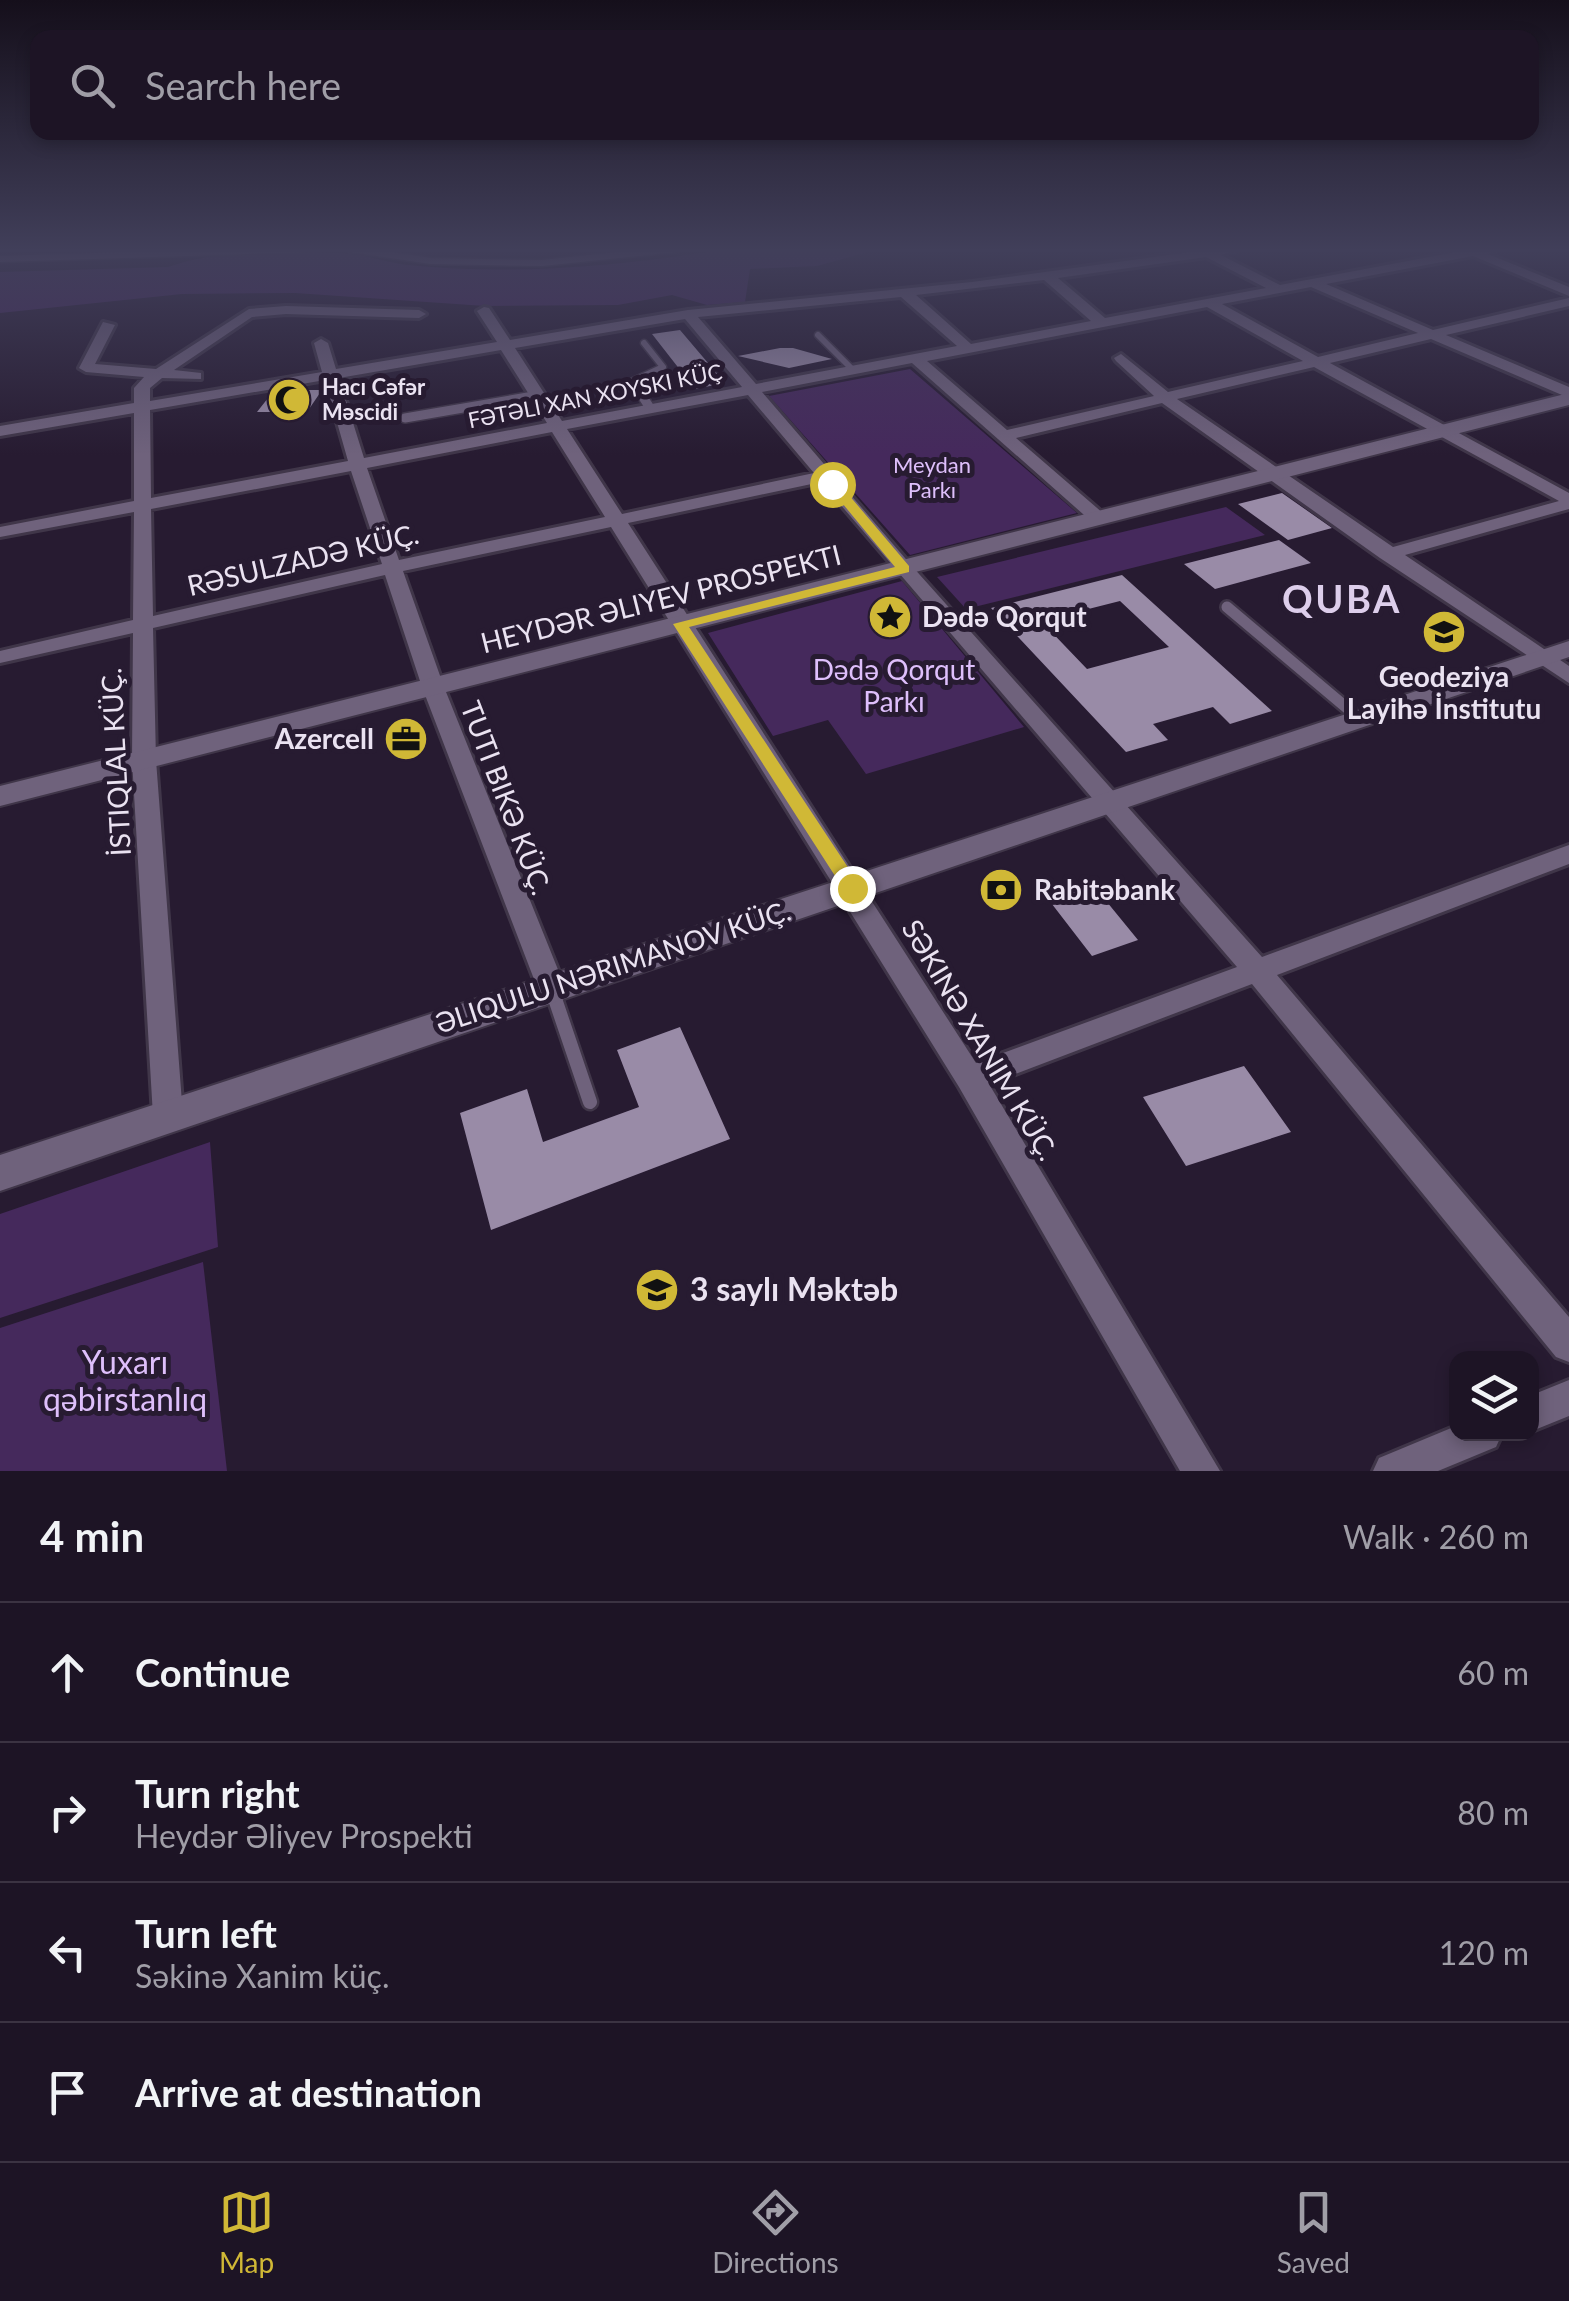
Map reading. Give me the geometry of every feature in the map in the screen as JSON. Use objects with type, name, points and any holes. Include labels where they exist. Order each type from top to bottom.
[{"type":"street","points":[[144,405],[146,382],[212,340],[237,318]]},
{"type":"street","name":"SƏKINƏ XANIM KÜÇ.","points":[[489,318],[970,1078],[1201,1471]]},
{"type":"street","points":[[0,431],[664,318]]},
{"type":"street","points":[[691,318],[904,569],[1258,972],[1569,1344]]},
{"type":"street","points":[[933,318],[968,348]]},
{"type":"street","points":[[1096,318],[1102,323]]},
{"type":"street","name":"FƏTƏLI XAN XOYSKI KÜÇ","points":[[0,532],[1131,318]]},
{"type":"street","points":[[1235,318],[1569,502]]},
{"type":"street","points":[[1395,318],[1569,396]]},
{"type":"street","points":[[1004,436],[1506,318]]},
{"type":"street","points":[[108,325],[86,368],[196,376]]},
{"type":"street","name":"TUTI BIKƏ KÜÇ.","points":[[321,343],[357,464],[433,687],[550,987]]},
{"type":"street","points":[[915,358],[1098,518]]},
{"type":"street","points":[[1121,358],[1166,398],[1387,554],[1555,654],[1569,676]]},
{"type":"street","name":"HEYDƏR ƏLIYEV PROSPEKTI","points":[[0,796],[904,569],[1569,396]]},
{"type":"street","name":"İSTIQLAL KÜÇ.","points":[[144,405],[144,760],[168,1116]]},
{"type":"street","name":"RƏSULZADƏ KÜÇ.","points":[[0,656],[394,566],[825,476]]},
{"type":"street","points":[[1387,554],[1569,502]]},
{"type":"street","name":"ƏLIQULU NƏRIMANOV KÜÇ.","points":[[0,1173],[1555,654]]},
{"type":"street","points":[[970,1078],[1569,854]]},
{"type":"street","points":[[1539,1411],[1569,1398]]},
{"type":"street","points":[[1392,1471],[1466,1441]]},
{"type":"lane","points":[[818,335],[853,370]]},
{"type":"lane","points":[[644,343],[662,367],[660,372],[632,381],[650,408]]},
{"type":"lane","points":[[405,418],[540,396]]},
{"type":"lane","points":[[1226,607],[1360,719]]},
{"type":"lane","points":[[550,987],[590,1102]]},
{"type":"green space","name":"Meydan Parkı","points":[[910,369],[1077,513],[910,555],[769,396]]},
{"type":"green space","points":[[1226,507],[1265,535],[966,609],[937,577]]},
{"type":"green space","name":"Dədə Qorqut Parkı","points":[[902,581],[1024,727],[866,774],[828,720],[773,736],[708,633]]},
{"type":"green space","points":[[210,1142],[218,1247],[0,1318],[0,1214]]},
{"type":"green space","name":"Yuxarı qəbirstanlıq","points":[[203,1262],[227,1471],[0,1471],[0,1328]]},
{"type":"building","points":[[680,330],[725,383],[695,389],[652,334]]},
{"type":"building","points":[[780,348],[832,359],[789,368],[738,356]]},
{"type":"building","points":[[322,390],[307,412],[257,412],[272,393]]},
{"type":"building","points":[[1282,493],[1332,528],[1288,540],[1238,504]]},
{"type":"building","points":[[1279,540],[1311,563],[1215,589],[1184,564]]},
{"type":"building","points":[[1122,575],[1272,711],[1230,724],[1213,707],[1153,724],[1168,740],[1126,752],[991,608]],"holes":[[[1120,601],[1169,647],[1087,669],[1041,621]]]},
{"type":"building","points":[[1089,880],[1138,940],[1092,956],[1045,895]]},
{"type":"building","points":[[680,1027],[730,1139],[491,1230],[460,1113],[527,1089],[543,1142],[639,1107],[617,1050]]},
{"type":"building","points":[[1244,1066],[1291,1132],[1186,1166],[1143,1097]]},
{"type":"place","name":"Hacı Cəfər Məscidi","points":[[289,400]]},
{"type":"place","name":"Dədə Qorqut","points":[[890,617]]},
{"type":"place","name":"Geodeziya Layihə İnstitutu","points":[[1444,632]]},
{"type":"place","name":"Azercell","points":[[406,739]]},
{"type":"place","name":"Rabitəbank","points":[[1001,890]]},
{"type":"place","name":"3 saylı Məktəb","points":[[657,1290]]},
{"type":"district","name":"QUBA","points":[[1342,600]]},
{"type":"route","points":[[832,484],[904,569],[681,624],[852,888]]}]
